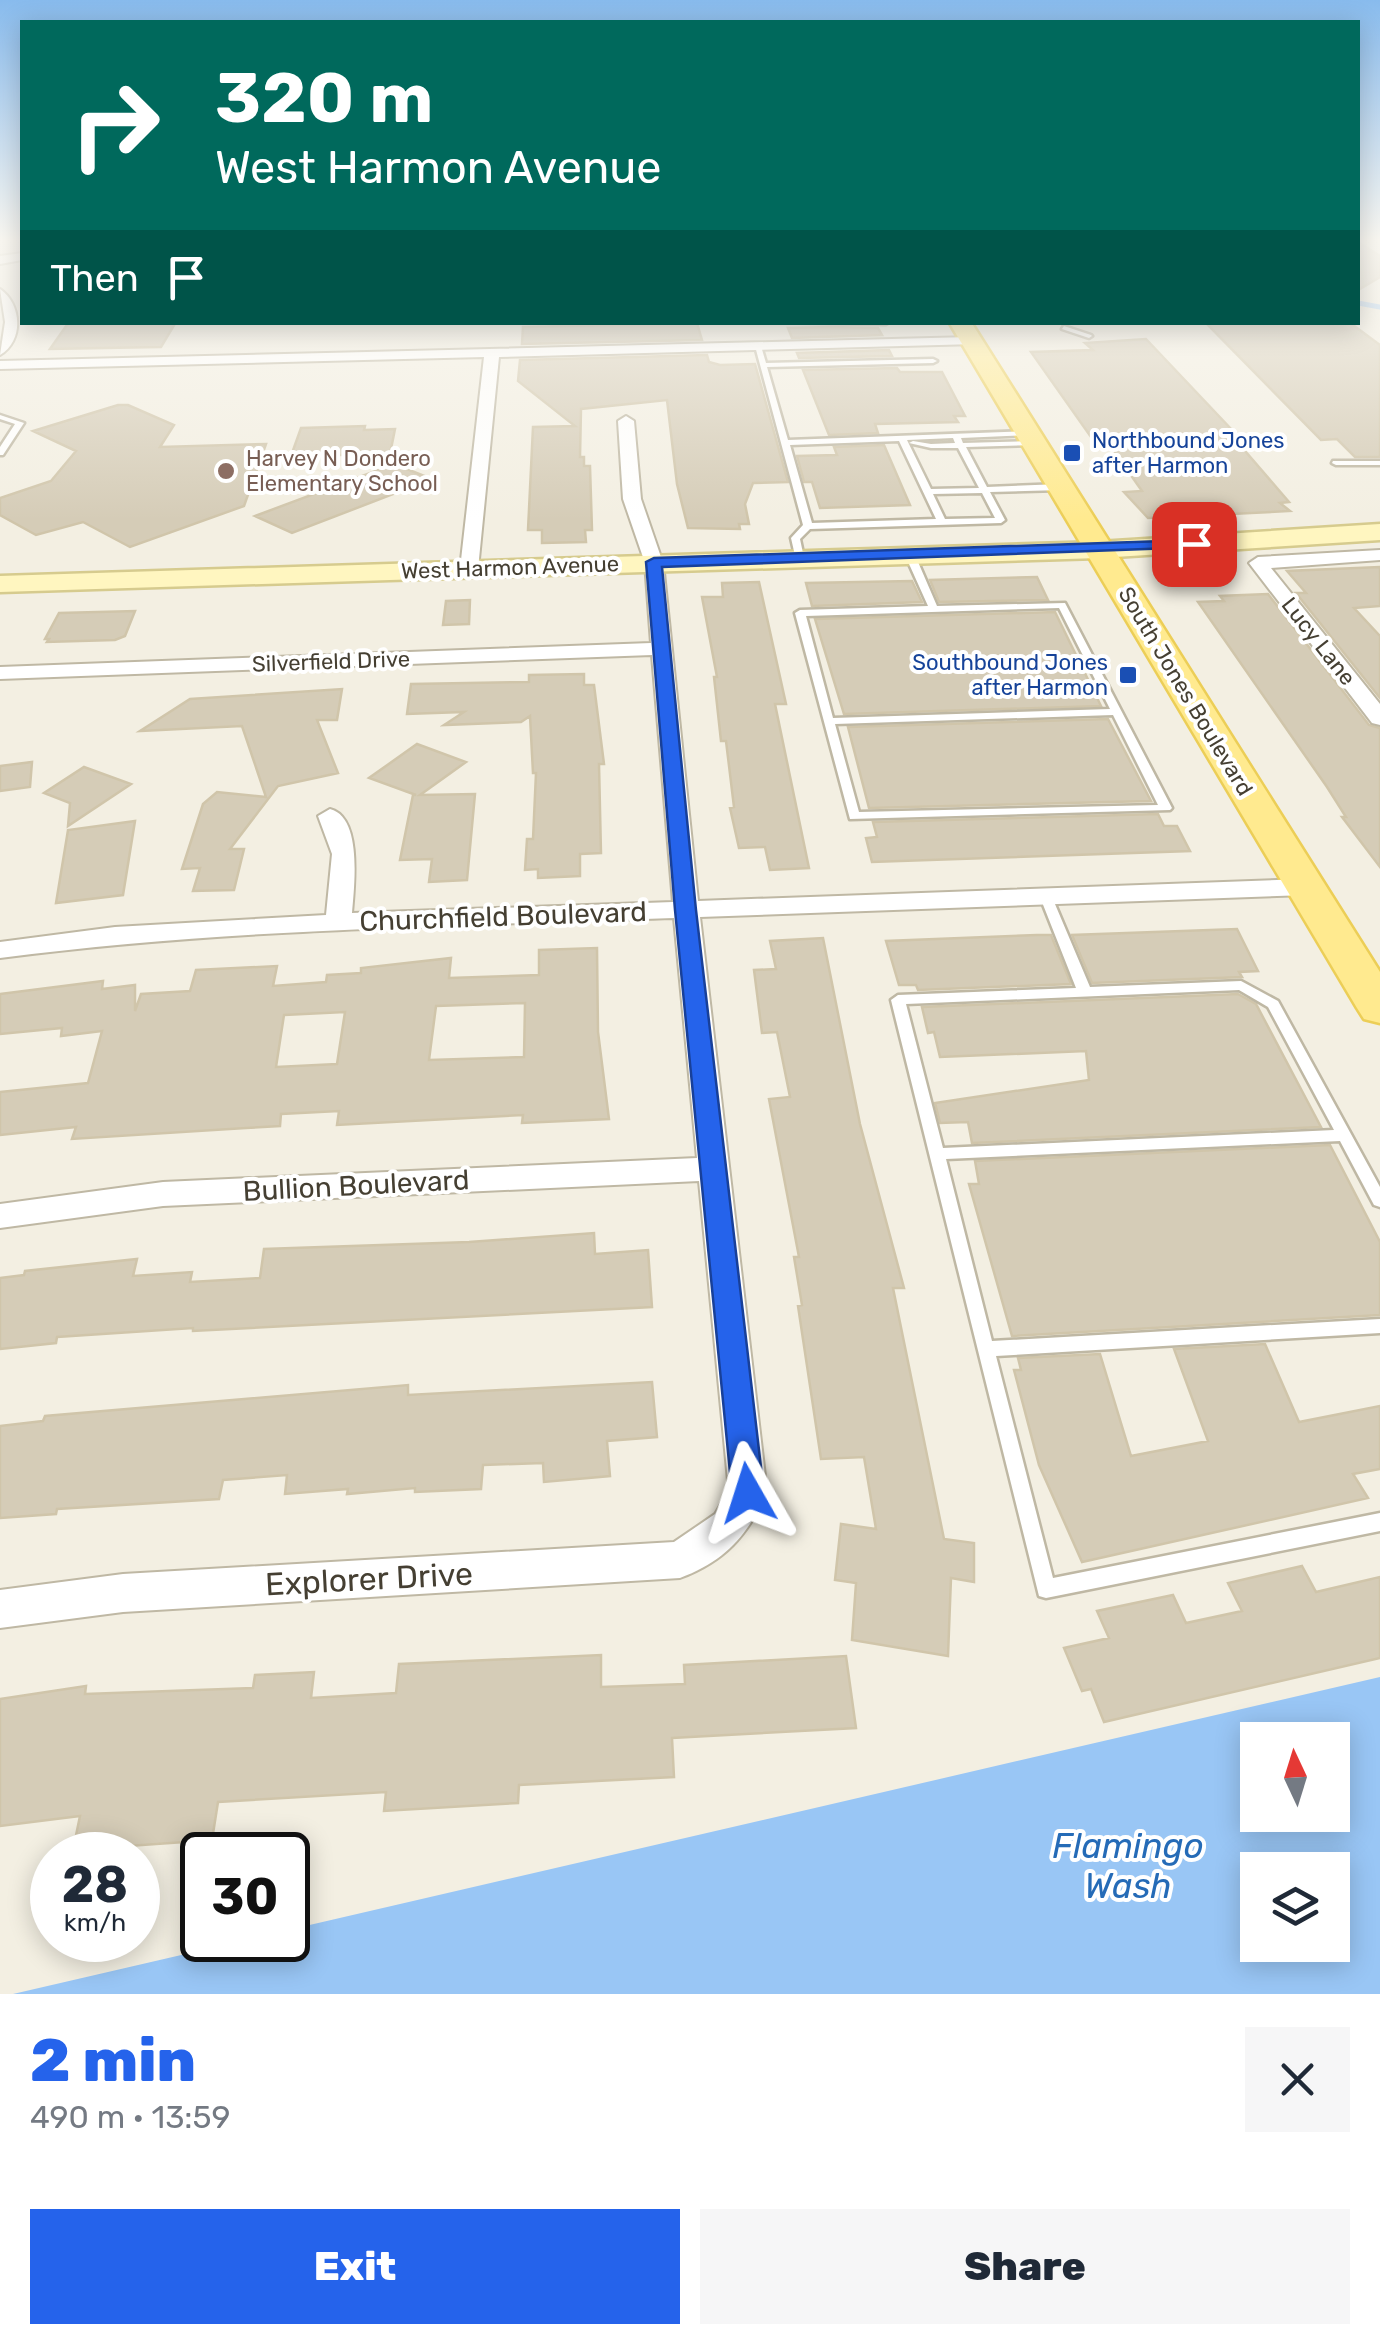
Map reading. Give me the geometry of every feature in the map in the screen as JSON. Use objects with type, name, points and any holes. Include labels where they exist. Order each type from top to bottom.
[{"type":"main road","name":"South Jones Boulevard","points":[[967,334],[1380,1008]]},
{"type":"main road","name":"West Harmon Avenue","points":[[0,584],[1099,550],[1380,532]]},
{"type":"street","points":[[0,365],[492,353],[737,341],[758,346],[840,344],[944,334]]},
{"type":"street","points":[[0,351],[5,336]]},
{"type":"street","points":[[469,568],[492,353]]},
{"type":"street","points":[[626,421],[632,499],[654,562],[714,1170]]},
{"type":"street","name":"Lucy Lane","points":[[1380,555],[1258,564],[1380,718]]},
{"type":"street","name":"Silverfield Drive","points":[[0,673],[662,649]]},
{"type":"street","points":[[330,816],[344,854],[338,922]]},
{"type":"street","name":"Churchfield Boulevard","points":[[0,950],[115,936],[338,922],[1306,887]]},
{"type":"street","name":"Bullion Boulevard","points":[[0,1216],[163,1194],[714,1170]]},
{"type":"street","name":"Explorer Drive","points":[[0,1609],[123,1593],[680,1560],[729,1527],[748,1493],[714,1170]]},
{"type":"lane","points":[[1084,334],[1090,336]]},
{"type":"lane","points":[[840,344],[848,363]]},
{"type":"lane","points":[[758,346],[808,526]]},
{"type":"lane","points":[[763,365],[933,361]]},
{"type":"lane","points":[[0,417],[20,423],[0,453]]},
{"type":"lane","points":[[785,443],[903,440],[930,446],[958,440],[1031,438]]},
{"type":"lane","points":[[903,440],[942,522]]},
{"type":"lane","points":[[799,558],[795,538],[808,526],[1001,520],[958,440]]},
{"type":"lane","points":[[1336,463],[1380,463]]},
{"type":"lane","points":[[928,492],[1061,487]]},
{"type":"lane","points":[[910,555],[934,609]]},
{"type":"lane","points":[[1062,605],[1117,712],[1166,808],[854,816],[800,613],[1062,605]]},
{"type":"lane","points":[[829,721],[1117,712]]},
{"type":"lane","points":[[1046,897],[1084,990]]},
{"type":"lane","points":[[1380,1201],[1273,1004],[1241,985],[898,1000],[1046,1588],[1380,1522]]},
{"type":"lane","points":[[938,1154],[1344,1135]]},
{"type":"lane","points":[[987,1349],[1380,1326]]},
{"type":"water","name":"Flamingo Wash","points":[[1380,1677],[1380,1994],[13,1994],[180,1955],[180,1962],[310,1962],[310,1925]]},
{"type":"building","points":[[61,334],[169,334],[161,347],[50,349]]},
{"type":"building","points":[[523,334],[700,334],[702,340],[522,344]]},
{"type":"building","points":[[790,334],[882,335],[792,338]]},
{"type":"building","points":[[1217,334],[1365,334],[1380,345],[1380,457],[1355,457],[1337,439],[1321,440]]},
{"type":"building","points":[[1146,339],[1232,430],[1227,430],[1289,502],[1280,503],[1290,511],[1148,518],[1124,492],[1142,491],[1104,437],[1091,437],[1031,352],[1093,350],[1085,343]]},
{"type":"building","points":[[889,350],[892,356],[799,358],[797,353]]},
{"type":"building","points":[[707,355],[709,362],[720,365],[755,364],[788,482],[753,483],[745,504],[749,524],[739,524],[740,529],[688,528],[677,484],[667,400],[581,409],[580,457],[584,457],[584,466],[590,466],[592,530],[585,530],[586,542],[542,543],[542,530],[528,530],[533,427],[575,426],[518,381],[520,360]]},
{"type":"building","points":[[897,368],[900,372],[942,372],[965,416],[954,416],[958,422],[875,424],[878,433],[829,435],[803,370]]},
{"type":"building","points":[[128,405],[174,425],[160,447],[266,444],[244,506],[130,547],[83,522],[36,535],[0,515],[0,498],[51,481],[76,451],[33,431]]},
{"type":"building","points":[[365,426],[364,430],[395,429],[390,454],[291,456],[301,428]]},
{"type":"building","points":[[884,445],[910,505],[820,508],[812,482],[804,482],[797,456],[837,455],[834,447]]},
{"type":"building","points":[[394,464],[432,479],[292,533],[255,516]]},
{"type":"building","points":[[1380,567],[1380,606],[1354,608],[1380,636],[1380,698],[1296,593],[1306,593],[1287,571]]},
{"type":"building","points":[[1037,577],[1048,600],[939,602],[930,580]]},
{"type":"building","points":[[912,581],[922,602],[812,606],[806,583]]},
{"type":"building","points":[[759,582],[786,704],[775,704],[809,868],[770,870],[765,847],[739,848],[730,808],[734,807],[726,741],[721,741],[717,677],[702,597],[723,597],[722,583]]},
{"type":"building","points":[[1268,594],[1369,725],[1380,728],[1380,867],[1342,817],[1346,817],[1327,787],[1198,602],[1224,601],[1220,596]]},
{"type":"building","points":[[470,600],[469,624],[443,625],[446,601]]},
{"type":"building","points":[[135,611],[125,636],[115,640],[45,639],[59,613]]},
{"type":"building","points":[[1055,612],[1101,706],[844,714],[815,619]]},
{"type":"building","points":[[584,674],[584,685],[594,685],[604,764],[599,764],[601,853],[580,854],[580,876],[538,878],[538,869],[525,870],[527,839],[533,839],[536,773],[530,716],[521,722],[444,725],[464,712],[407,714],[411,684],[529,682],[529,675]]},
{"type":"building","points":[[342,689],[337,720],[317,720],[338,773],[278,786],[230,849],[244,849],[234,890],[193,891],[200,868],[182,869],[203,804],[217,792],[266,797],[242,726],[140,731],[190,699]]},
{"type":"building","points":[[1108,719],[1151,801],[869,808],[848,727]]},
{"type":"building","points":[[417,744],[466,762],[420,795],[475,794],[467,880],[429,882],[432,859],[400,860],[416,795],[369,778]]},
{"type":"building","points":[[32,762],[30,787],[0,791],[0,766]]},
{"type":"building","points":[[84,767],[131,784],[68,826],[70,803],[44,793]]},
{"type":"building","points":[[1158,814],[1164,826],[1177,826],[1190,851],[872,862],[866,838],[877,837],[873,822]]},
{"type":"building","points":[[135,821],[123,895],[56,903],[68,830]]},
{"type":"building","points":[[1237,929],[1258,971],[1239,972],[1242,977],[1092,983],[1072,935]]},
{"type":"building","points":[[1051,935],[1071,984],[918,990],[916,985],[899,985],[886,941]]},
{"type":"building","points":[[823,938],[860,1124],[904,1288],[893,1288],[944,1539],[974,1543],[974,1582],[951,1578],[948,1656],[852,1640],[856,1583],[835,1580],[841,1524],[876,1529],[864,1457],[821,1459],[798,1306],[802,1305],[794,1257],[799,1257],[769,1099],[790,1097],[777,1032],[762,1033],[754,970],[776,969],[770,941]]},
{"type":"building","points":[[597,948],[598,1032],[609,1119],[522,1123],[523,1115],[337,1125],[339,1111],[281,1114],[280,1126],[72,1139],[76,1127],[0,1135],[0,1092],[88,1083],[102,1031],[61,1036],[62,1028],[0,1034],[0,994],[103,981],[102,989],[135,985],[135,1011],[141,994],[190,991],[196,970],[277,966],[273,986],[326,982],[327,975],[361,973],[361,968],[451,958],[449,978],[539,975],[539,950]],"holes":[[[525,1003],[524,1057],[429,1060],[436,1006]],[[345,1012],[337,1064],[276,1067],[284,1015]]]},
{"type":"building","points":[[1238,994],[1256,1004],[1321,1127],[972,1143],[968,1122],[940,1123],[935,1103],[1089,1080],[1086,1051],[940,1057],[934,1032],[928,1033],[922,1007]]},
{"type":"building","points":[[1330,1145],[1380,1242],[1380,1315],[1012,1336],[969,1184],[979,1184],[975,1161]]},
{"type":"building","points":[[594,1233],[595,1254],[648,1250],[652,1307],[193,1328],[57,1337],[56,1343],[0,1349],[0,1278],[24,1275],[25,1271],[137,1259],[133,1276],[192,1272],[190,1282],[260,1278],[264,1249]]},
{"type":"building","points":[[1265,1344],[1299,1422],[1380,1406],[1380,1469],[1353,1474],[1368,1498],[1082,1562],[1039,1465],[1014,1370],[1021,1370],[1018,1358],[1100,1354],[1131,1456],[1208,1441],[1174,1349]]},
{"type":"building","points":[[652,1382],[657,1437],[607,1441],[610,1476],[544,1482],[543,1463],[483,1465],[481,1489],[415,1492],[415,1488],[347,1494],[348,1489],[285,1494],[287,1475],[223,1480],[219,1499],[57,1509],[56,1514],[0,1518],[0,1426],[43,1421],[45,1416],[408,1385],[408,1395]]},
{"type":"building","points":[[1302,1566],[1316,1592],[1380,1577],[1380,1658],[1104,1722],[1091,1689],[1082,1691],[1064,1648],[1109,1638],[1097,1611],[1173,1595],[1186,1623],[1242,1611],[1228,1583]]},
{"type":"building","points":[[601,1655],[601,1687],[685,1684],[684,1665],[846,1656],[856,1728],[672,1738],[674,1777],[519,1785],[518,1803],[384,1811],[386,1792],[218,1802],[213,1832],[180,1832],[180,1842],[160,1844],[160,1832],[77,1832],[80,1816],[0,1826],[0,1699],[86,1686],[85,1694],[253,1688],[255,1675],[314,1672],[311,1698],[396,1693],[399,1664]]},
{"type":"place","name":"Northbound Jones after Harmon","points":[[1072,453]]},
{"type":"place","name":"Harvey N Dondero Elementary School","points":[[226,471]]},
{"type":"place","name":"Southbound Jones after Harmon","points":[[1128,675]]},
{"type":"route","points":[[748,1493],[686,910],[654,562],[1194,544]]}]
